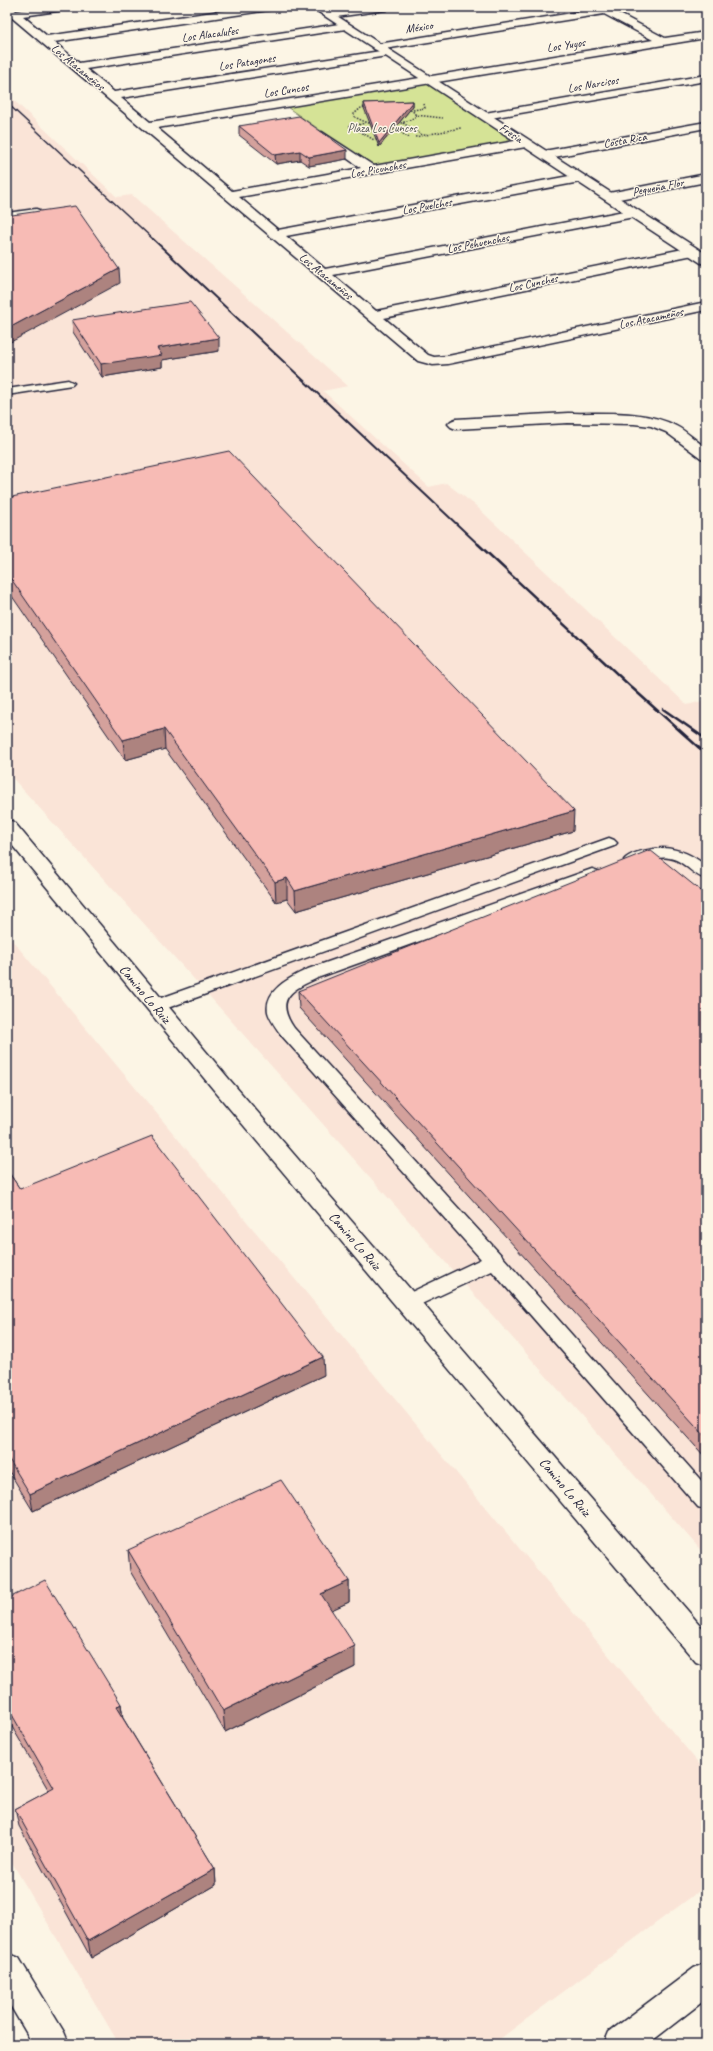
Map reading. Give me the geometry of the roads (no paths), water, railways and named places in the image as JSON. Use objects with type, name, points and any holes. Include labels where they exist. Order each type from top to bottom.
[{"type":"street","points":[[10,11],[64,7]]},
{"type":"street","points":[[45,40],[269,7]]},
{"type":"street","name":"Fresia","points":[[316,7],[681,243],[696,245]]},
{"type":"street","points":[[329,15],[386,7]]},
{"type":"street","name":"México","points":[[383,50],[629,7]]},
{"type":"street","name":"Los Atacameños","points":[[10,11],[423,358],[441,361],[706,306]]},
{"type":"street","points":[[606,11],[664,42]]},
{"type":"street","name":"Los Alacalufes","points":[[77,67],[346,26]]},
{"type":"street","name":"Los Yuyos","points":[[430,80],[706,35]]},
{"type":"street","name":"Los Patagones","points":[[111,96],[383,50]]},
{"type":"street","name":"Los Narcisos","points":[[485,116],[706,78]]},
{"type":"street","name":"Los Cuncos","points":[[147,126],[430,80]]},
{"type":"street","points":[[279,104],[290,112]]},
{"type":"street","name":"Costa Rica","points":[[544,154],[706,125]]},
{"type":"street","points":[[312,128],[372,170]]},
{"type":"street","name":"Los Picunches","points":[[229,195],[526,143]]},
{"type":"street","name":"Los Puelches","points":[[275,234],[580,178]]},
{"type":"street","name":"Pequeña Flor","points":[[609,197],[706,178]]},
{"type":"street","name":"Los Pehuenches","points":[[323,274],[634,213]]},
{"type":"street","points":[[696,245],[706,260]]},
{"type":"street","name":"Los Cunches","points":[[373,316],[696,245]]},
{"type":"street","points":[[456,424],[568,418],[644,420],[671,429],[706,455]]},
{"type":"street","name":"Camino Lo Ruiz","points":[[7,826],[226,1090],[706,1653]]},
{"type":"street","points":[[7,1969],[52,2044]]},
{"type":"street","points":[[621,2044],[706,1979]]},
{"type":"lane","points":[[7,216],[36,212]]},
{"type":"lane","points":[[7,392],[68,383]]},
{"type":"lane","points":[[156,1006],[609,843]]},
{"type":"lane","points":[[706,874],[690,860],[675,853],[648,854],[314,973],[295,981],[276,1000],[276,1010],[288,1032],[495,1261],[706,1501]]},
{"type":"lane","points":[[408,1302],[495,1261]]},
{"type":"railway","points":[[7,103],[154,240]]},
{"type":"railway","points":[[153,239],[479,545]]},
{"type":"railway","points":[[478,544],[630,686],[706,754]]},
{"type":"railway","points":[[663,709],[706,739]]},
{"type":"park label","name":"Plaza Los Cuncos","points":[[382,128]]}]
